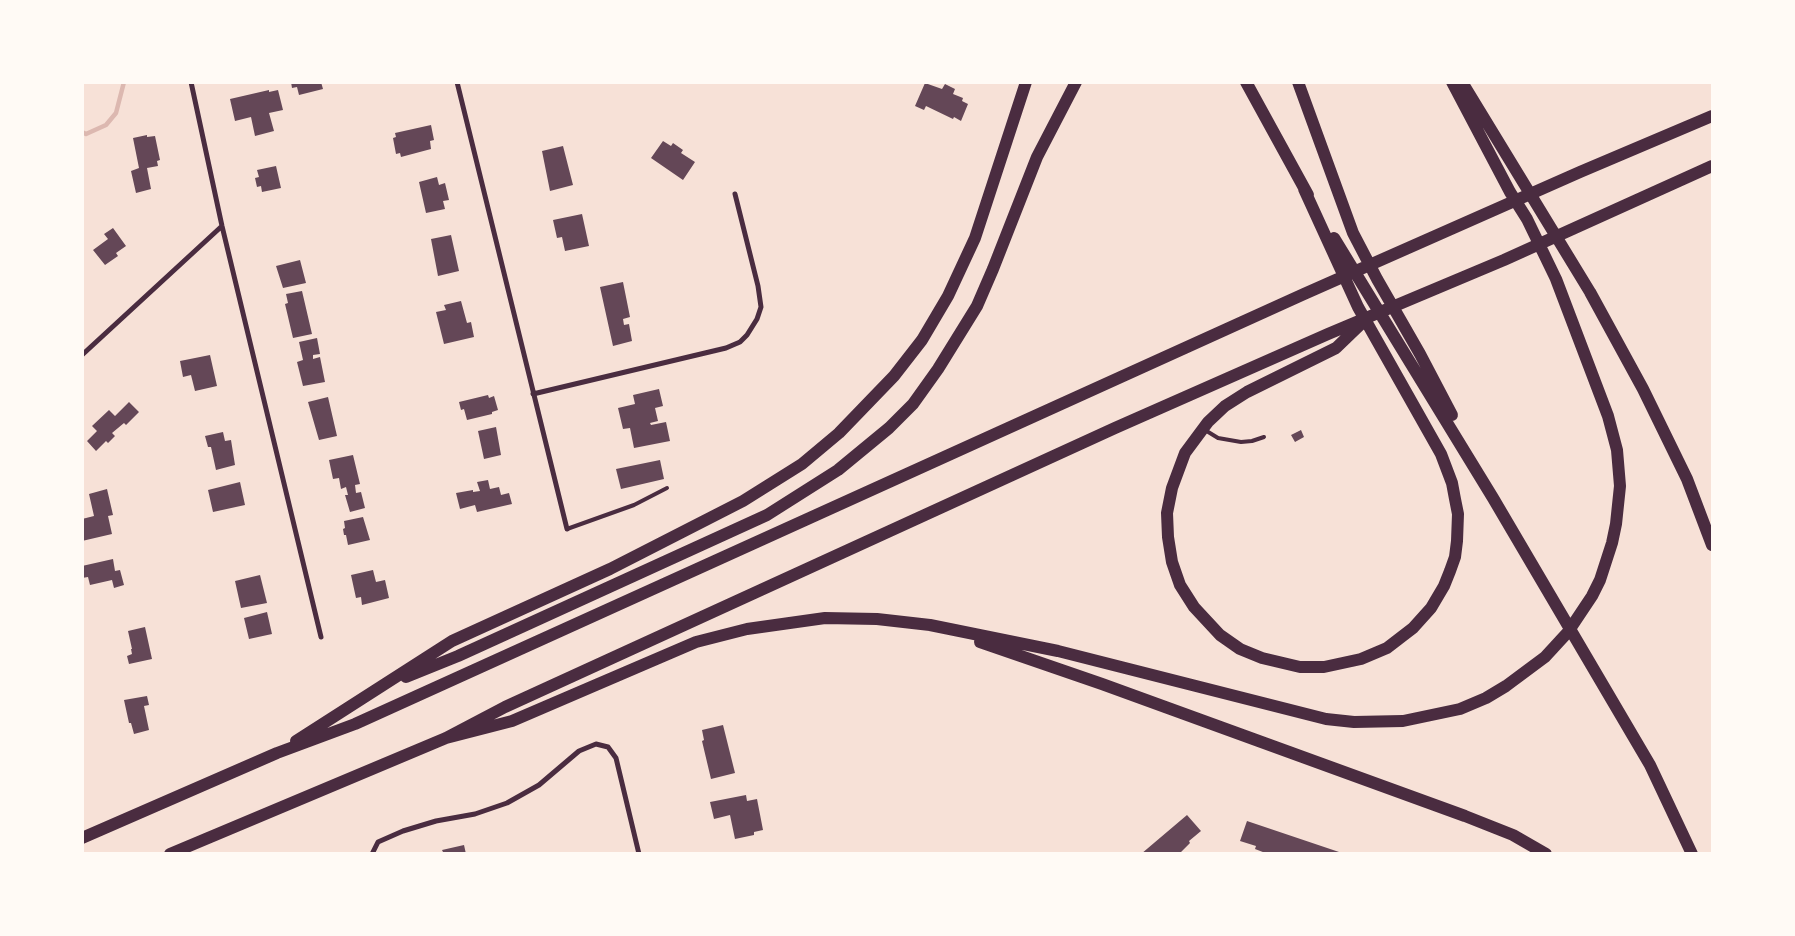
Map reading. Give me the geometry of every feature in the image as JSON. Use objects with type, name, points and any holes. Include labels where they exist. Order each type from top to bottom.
[{"type":"highway","points":[[277,753],[452,641],[610,569],[743,501],[802,464],[839,433],[894,376],[922,340],[948,296],[977,232],[1026,82]]},
{"type":"highway","points":[[378,688],[458,656],[767,515],[838,470],[889,428],[913,404],[938,369],[977,306],[1037,157],[1076,82]]},
{"type":"highway","points":[[1246,82],[1304,188],[1493,498],[1650,765],[1692,854]]},
{"type":"highway","points":[[1298,82],[1353,234],[1420,354],[1493,498]]},
{"type":"highway","points":[[446,738],[512,721],[696,642],[747,628],[808,620],[852,618],[930,626],[1058,651],[1326,719],[1354,722],[1403,721],[1460,709],[1480,701],[1506,686],[1527,672],[1554,648],[1584,609],[1600,580],[1612,543],[1620,486],[1616,442],[1608,416],[1556,279],[1527,220],[1510,192],[1452,82]]},
{"type":"highway","points":[[1462,82],[1590,292],[1644,389],[1687,479],[1712,545]]},
{"type":"highway","points":[[82,838],[277,753],[355,724],[1304,294],[1712,116]]},
{"type":"highway","points":[[170,854],[446,738],[505,706],[1106,432],[1328,334],[1606,215],[1712,166]]},
{"type":"highway","points":[[1304,188],[1358,307],[1441,454],[1452,484],[1458,521],[1455,557],[1444,586],[1423,618],[1404,636],[1374,654],[1349,663],[1324,667],[1300,667],[1262,658],[1240,649],[1220,635],[1198,612],[1180,586],[1172,562],[1168,537],[1167,512],[1172,488],[1185,453],[1203,428],[1225,406],[1247,392],[1336,348],[1369,317]]},
{"type":"highway","points":[[930,626],[1102,684],[1465,816],[1513,835],[1546,854]]},
{"type":"street","points":[[191,82],[222,226],[321,637]]},
{"type":"street","points":[[457,82],[567,529]]},
{"type":"street","points":[[533,394],[726,348],[740,342],[747,335],[761,307],[758,286],[735,194]]},
{"type":"street","points":[[82,355],[222,226]]},
{"type":"street","points":[[373,851],[380,841],[402,831],[436,821],[475,814],[507,802],[539,785],[579,751],[596,744],[608,747],[616,758],[639,854]]},
{"type":"lane","points":[[1203,428],[1218,438],[1241,442],[1264,437]]},
{"type":"lane","points":[[567,529],[634,504],[667,488]]},
{"type":"building","points":[[291,82],[321,82],[323,89],[299,95],[297,87],[292,88]]},
{"type":"building","points":[[925,83],[942,89],[945,84],[955,89],[953,94],[963,98],[962,101],[968,104],[961,121],[926,106],[924,110],[915,106]]},
{"type":"building","points":[[269,90],[269,92],[278,90],[283,110],[269,113],[274,131],[255,136],[251,117],[235,121],[230,99]]},
{"type":"building","points":[[431,125],[434,140],[430,141],[431,149],[401,157],[400,153],[396,154],[393,138],[396,137],[395,133]]},
{"type":"building","points":[[147,135],[147,137],[155,136],[160,160],[157,161],[158,166],[147,168],[151,189],[136,193],[131,171],[139,168],[133,138]]},
{"type":"building","points":[[663,141],[671,146],[673,143],[683,150],[681,153],[695,162],[683,180],[651,158]]},
{"type":"building","points":[[563,146],[573,185],[550,191],[542,151]]},
{"type":"building","points":[[276,166],[281,188],[262,192],[261,186],[257,187],[255,178],[259,177],[257,170]]},
{"type":"building","points":[[437,177],[439,185],[445,183],[449,200],[443,201],[445,209],[426,213],[419,182]]},
{"type":"building","points":[[582,214],[589,246],[565,251],[562,237],[557,238],[553,220]]},
{"type":"building","points":[[113,228],[126,246],[116,253],[118,256],[105,265],[93,250],[108,239],[104,234]]},
{"type":"building","points":[[451,235],[459,271],[438,276],[431,239]]},
{"type":"building","points":[[300,260],[306,283],[283,288],[276,266]]},
{"type":"building","points":[[623,282],[630,317],[623,319],[624,325],[629,324],[632,341],[613,346],[600,287]]},
{"type":"building","points":[[302,291],[312,334],[293,338],[285,304],[288,303],[286,294]]},
{"type":"building","points":[[461,301],[467,323],[471,322],[474,337],[444,344],[436,312],[446,310],[444,305]]},
{"type":"building","points":[[317,338],[320,354],[313,355],[313,359],[320,357],[325,382],[303,386],[297,362],[303,360],[299,342]]},
{"type":"building","points":[[210,355],[217,386],[195,391],[191,375],[183,377],[180,361]]},
{"type":"building","points":[[659,389],[663,406],[655,408],[658,421],[650,423],[651,425],[666,422],[670,441],[634,448],[630,428],[623,429],[618,408],[635,404],[633,395]]},
{"type":"building","points":[[488,395],[489,398],[494,396],[498,410],[492,412],[492,414],[467,420],[464,409],[461,410],[459,402]]},
{"type":"building","points":[[328,397],[337,436],[319,440],[308,402]]},
{"type":"building","points":[[129,402],[139,412],[126,425],[124,423],[112,433],[115,436],[108,443],[106,441],[96,451],[87,441],[97,431],[92,426],[109,410],[115,416]]},
{"type":"building","points":[[496,427],[501,455],[484,459],[478,431]]},
{"type":"building","points":[[1301,430],[1304,437],[1295,442],[1291,435]]},
{"type":"building","points":[[223,432],[225,441],[231,440],[235,465],[216,470],[211,447],[208,447],[205,436]]},
{"type":"building","points":[[353,455],[360,484],[355,485],[356,493],[361,492],[365,508],[350,512],[345,495],[348,495],[346,487],[341,489],[339,478],[333,479],[329,460]]},
{"type":"building","points":[[660,460],[664,479],[621,489],[616,469]]},
{"type":"building","points":[[488,480],[490,489],[499,487],[501,495],[509,493],[512,504],[477,512],[475,505],[460,509],[456,493],[473,490],[473,492],[480,491],[477,482]]},
{"type":"building","points":[[240,482],[245,505],[213,512],[208,490]]},
{"type":"building","points":[[107,489],[113,515],[108,516],[112,534],[82,541],[82,519],[94,516],[89,494]]},
{"type":"building","points":[[363,517],[370,540],[348,545],[343,529],[345,528],[344,521]]},
{"type":"building","points":[[113,559],[115,571],[120,570],[124,585],[114,588],[112,580],[90,585],[88,577],[82,578],[82,566]]},
{"type":"building","points":[[373,570],[376,582],[385,580],[389,598],[362,605],[361,597],[356,598],[351,575]]},
{"type":"building","points":[[260,575],[267,603],[241,608],[235,581]]},
{"type":"building","points":[[267,612],[272,634],[249,639],[244,618]]},
{"type":"building","points":[[145,627],[152,659],[129,664],[127,656],[132,654],[132,649],[128,631]]},
{"type":"building","points":[[147,696],[149,705],[144,706],[149,730],[134,734],[131,723],[129,723],[124,700]]},
{"type":"building","points":[[723,725],[735,773],[711,779],[702,741],[704,740],[702,730]]},
{"type":"building","points":[[746,795],[747,801],[757,799],[763,830],[754,832],[754,835],[735,839],[730,815],[714,819],[710,802]]},
{"type":"building","points":[[1187,815],[1201,831],[1189,841],[1190,843],[1179,854],[1141,854]]},
{"type":"building","points":[[1247,821],[1342,854],[1268,854],[1255,849],[1256,846],[1240,841]]},
{"type":"building","points":[[464,845],[466,854],[439,854],[443,852],[442,850]]},
{"type":"waterway","points":[[82,132],[86,134],[106,125],[116,113],[124,82]]}]
